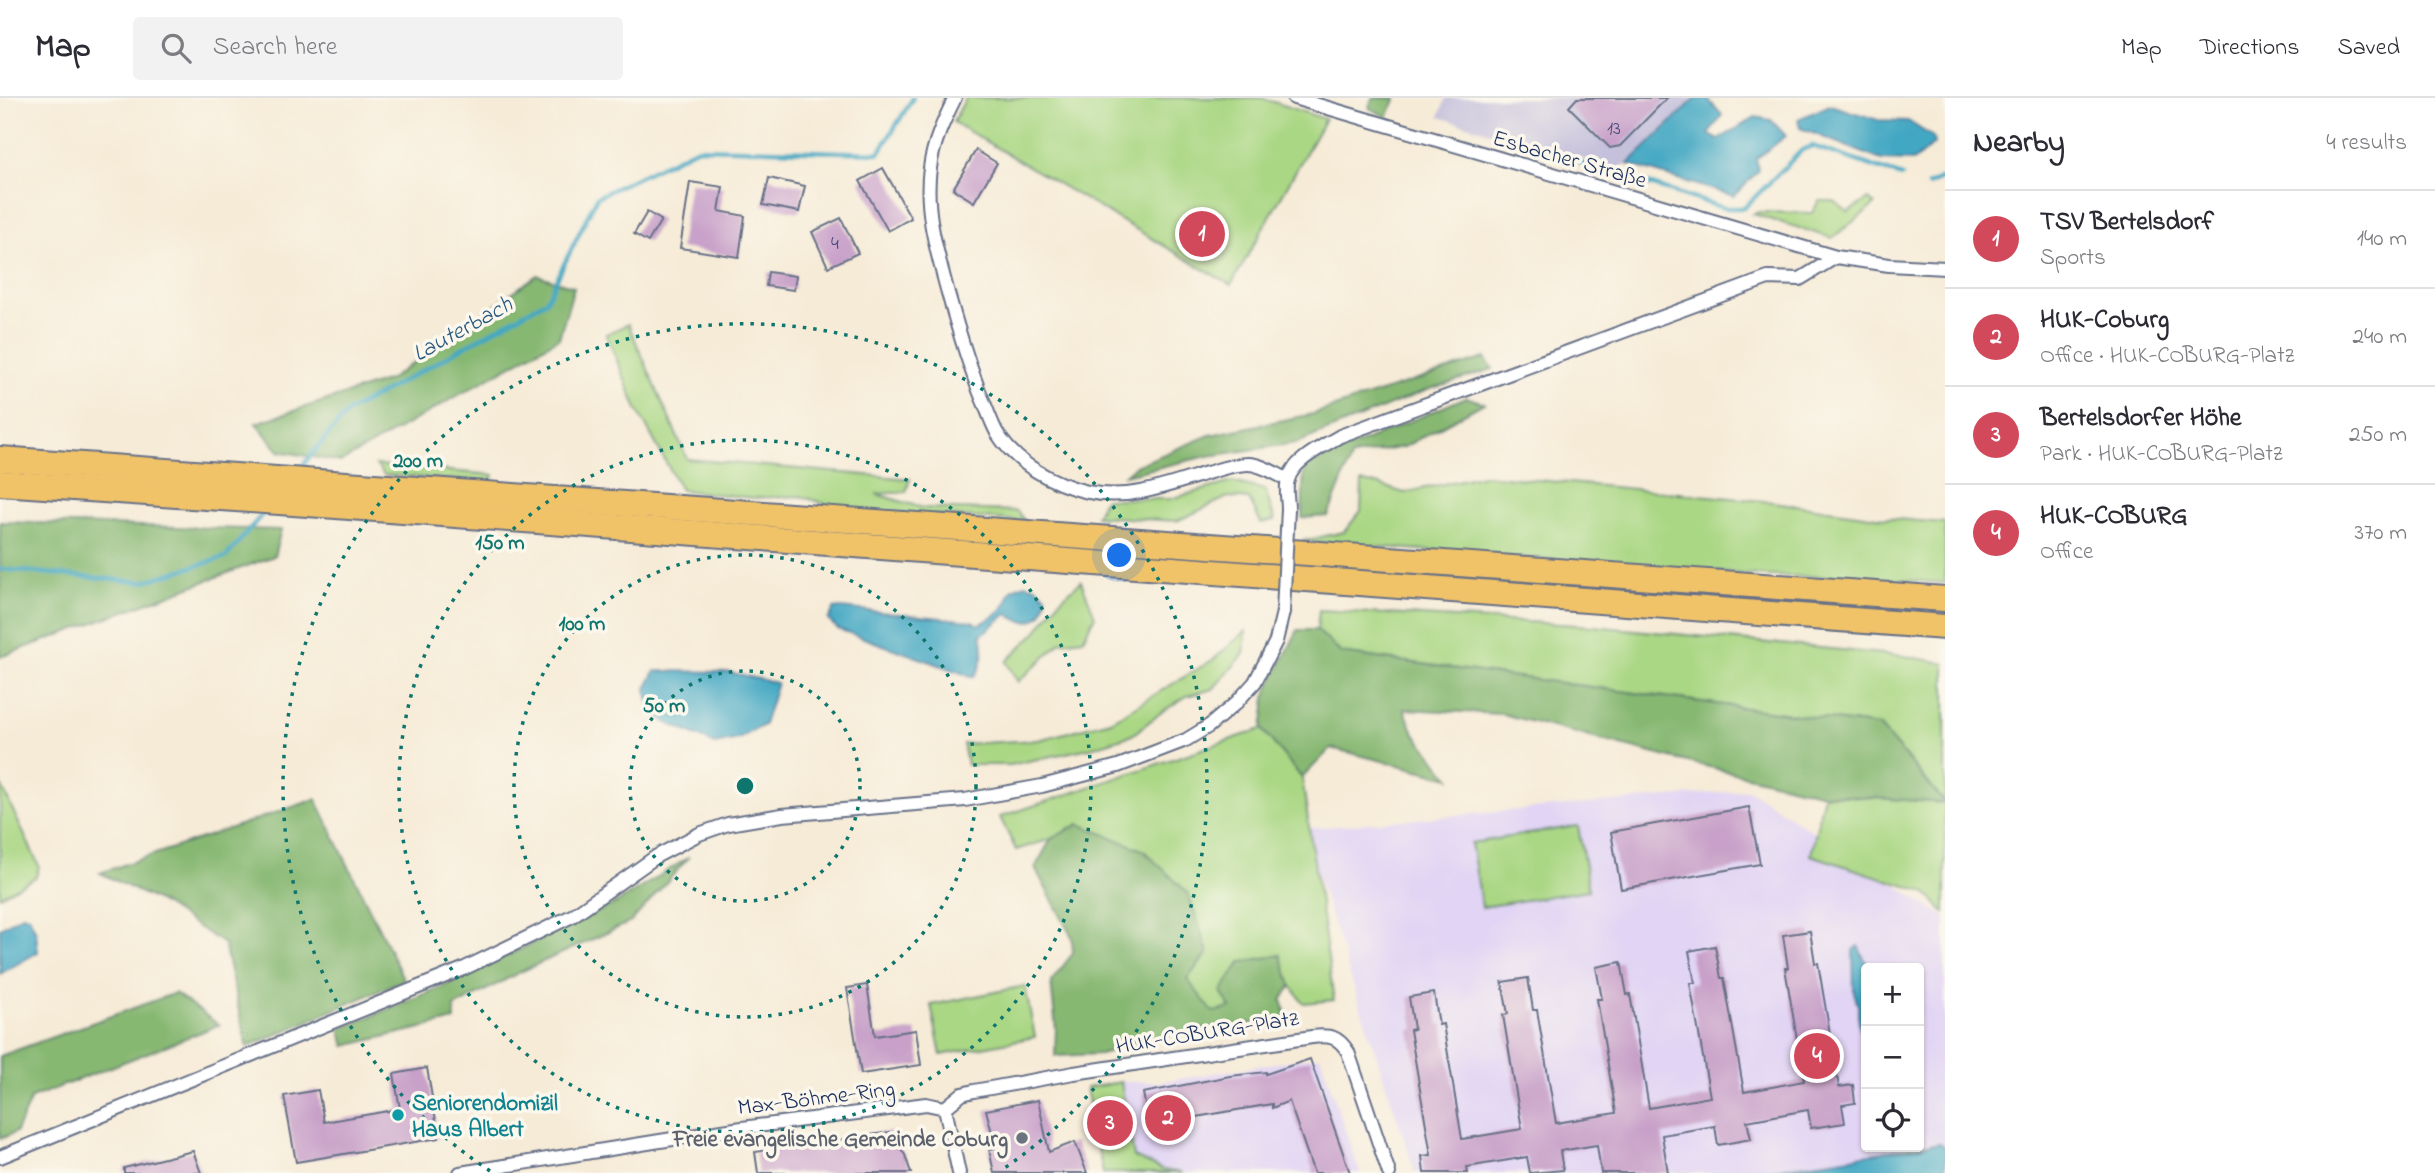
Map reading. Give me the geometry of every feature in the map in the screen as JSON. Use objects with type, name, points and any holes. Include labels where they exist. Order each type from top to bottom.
[{"type":"highway","points":[[0,459],[1945,599]]},
{"type":"highway","points":[[0,483],[1945,627]]},
{"type":"street","points":[[955,98],[943,122],[931,160],[929,194],[936,250],[966,359],[997,432],[1021,460],[1068,486],[1113,495],[1150,491],[1232,466],[1251,464],[1287,479]]},
{"type":"street","name":"Esbacher Straße","points":[[1294,98],[1836,257],[1889,265],[1945,268]]},
{"type":"street","points":[[0,1157],[463,969],[572,916],[657,856],[699,834],[728,824],[782,816],[965,800],[1042,786],[1118,766],[1186,740],[1209,726],[1236,703],[1255,682],[1276,641],[1283,612],[1287,479],[1310,454],[1340,436],[1768,278],[1800,279],[1836,257]]},
{"type":"street","name":"HUK-COBURG-Platz","points":[[945,1108],[962,1094],[1074,1073],[1332,1036],[1341,1042],[1348,1052],[1389,1173]]},
{"type":"street","name":"Max-Böhme-Ring","points":[[460,1173],[735,1129],[926,1104],[945,1108]]},
{"type":"street","points":[[945,1108],[959,1173]]},
{"type":"shaded area","points":[[1446,98],[1696,98],[1628,164],[1617,169],[1439,117]]},
{"type":"shaded area","points":[[1749,790],[1945,917],[1945,1173],[1415,1173],[1302,829]]},
{"type":"shaded area","points":[[1320,1056],[1360,1173],[1183,1173],[1163,1170],[1134,1157],[1121,1082],[1161,1082]]},
{"type":"green space","points":[[966,98],[1262,98],[1325,119],[1231,285],[953,122]]},
{"type":"green space","points":[[1372,98],[1396,98],[1387,117],[1369,108]]},
{"type":"green space","points":[[1869,199],[1875,205],[1832,238],[1753,214],[1812,213],[1819,201],[1834,201],[1848,212]]},
{"type":"green space","points":[[537,275],[574,287],[559,338],[341,462],[279,451],[256,423],[389,380]]},
{"type":"green space","points":[[628,324],[687,459],[910,479],[906,492],[876,494],[923,508],[1017,511],[1025,521],[842,509],[800,496],[753,498],[681,490],[637,409],[606,334]]},
{"type":"green space","points":[[1485,358],[1493,369],[1427,390],[1297,443],[1208,456],[1125,475],[1135,466],[1210,435],[1313,414]]},
{"type":"green space","points":[[1466,397],[1484,403],[1404,447],[1352,456],[1328,516],[1302,518],[1304,467]]},
{"type":"green space","points":[[376,465],[494,475],[491,482],[384,475]]},
{"type":"green space","points":[[1483,475],[1774,502],[1884,518],[1945,523],[1945,583],[1866,577],[1769,576],[1302,541],[1344,532],[1361,511],[1362,482],[1404,493]]},
{"type":"green space","points":[[1232,482],[1265,490],[1275,520],[1261,523],[1249,499],[1228,497],[1177,521],[1096,516],[1104,499],[1170,499]]},
{"type":"green space","points":[[0,522],[281,530],[274,556],[0,657]]},
{"type":"green space","points":[[1081,581],[1095,616],[1083,639],[1061,642],[1018,682],[1006,662],[1036,632],[1060,600]]},
{"type":"green space","points":[[1319,610],[1593,626],[1904,656],[1945,663],[1945,802],[1879,726],[1341,653],[1317,630]]},
{"type":"green space","points":[[1298,630],[1317,630],[1341,653],[1879,726],[1945,803],[1824,794],[1502,714],[1404,709],[1414,733],[1450,778],[1331,748],[1302,778],[1262,729],[1267,691]]},
{"type":"green space","points":[[1246,631],[1244,654],[1213,689],[1187,696],[1132,735],[1094,747],[1010,765],[967,765],[963,744],[1038,740],[1111,721],[1214,659]]},
{"type":"green space","points":[[1262,729],[1302,778],[1334,1000],[1304,1003],[1291,986],[1280,955],[1231,1008],[1213,1013],[1186,979],[1079,824],[1051,839],[1016,850],[1000,817]]},
{"type":"green space","points":[[0,783],[39,866],[36,877],[0,896]]},
{"type":"green space","points":[[1824,794],[1945,803],[1945,913],[1925,892],[1811,855]]},
{"type":"green space","points":[[316,799],[404,980],[247,1047],[224,944],[160,902],[100,873]]},
{"type":"green space","points":[[1079,824],[1143,850],[1188,893],[1208,953],[1187,979],[1213,1012],[1231,1008],[1221,992],[1241,962],[1281,955],[1291,986],[1282,1000],[1287,1019],[1175,1033],[1100,1054],[1055,1056],[1056,1029],[1051,982],[1073,953],[1072,937],[1035,868],[1051,839]]},
{"type":"green space","points":[[1578,826],[1589,890],[1482,907],[1471,843]]},
{"type":"green space","points":[[689,857],[631,922],[518,973],[454,1007],[455,1020],[345,1046],[340,1029],[444,986],[618,902]]},
{"type":"green space","points":[[1025,986],[1035,1037],[941,1055],[931,1005]]},
{"type":"green space","points":[[175,993],[219,1025],[31,1098],[16,1132],[0,1139],[0,1056]]},
{"type":"green space","points":[[1121,1082],[1134,1157],[1163,1170],[1183,1173],[1103,1173],[1086,1088]]},
{"type":"water","points":[[1696,98],[1707,98],[1722,115],[1709,134],[1718,140],[1755,117],[1771,120],[1786,136],[1756,159],[1759,170],[1734,196],[1628,164]]},
{"type":"water","points":[[1830,105],[1878,120],[1908,121],[1933,137],[1934,144],[1913,161],[1881,160],[1800,128],[1798,119]]},
{"type":"water","points":[[1026,584],[1037,587],[1046,596],[1042,612],[1033,620],[1027,621],[1007,614],[981,635],[982,657],[973,677],[838,629],[828,620],[834,609],[840,608],[972,621],[979,625],[1001,611],[1012,591]]},
{"type":"water","points":[[655,671],[729,672],[777,683],[764,725],[738,739],[715,744],[665,722],[650,705],[646,689]]},
{"type":"water","points":[[22,915],[29,916],[36,932],[38,952],[0,974],[0,928]]},
{"type":"water","points":[[1858,946],[1866,963],[1861,963],[1861,1035],[1854,992],[1853,950]]},
{"type":"water","points":[[1940,1143],[1945,1147],[1945,1173],[1891,1173],[1889,1169],[1863,1173],[1749,1173],[1883,1152],[1924,1152],[1924,1146]]},
{"type":"building","points":[[1577,98],[1667,98],[1620,146],[1610,148],[1569,107]]},
{"type":"building","points":[[976,150],[997,163],[974,202],[953,189]]},
{"type":"building","points":[[883,168],[911,218],[888,231],[860,181]]},
{"type":"building","points":[[769,178],[805,186],[799,212],[763,205]]},
{"type":"building","points":[[690,182],[723,187],[719,211],[745,216],[739,257],[680,248]]},
{"type":"building","points":[[647,212],[661,220],[648,242],[634,234]]},
{"type":"building","points":[[841,218],[858,253],[828,267],[812,232]]},
{"type":"building","points":[[768,272],[796,276],[794,290],[766,286]]},
{"type":"building","points":[[1749,807],[1760,864],[1621,889],[1611,832]]},
{"type":"building","points":[[1810,931],[1839,1087],[1853,1085],[1855,1103],[1842,1105],[1845,1123],[1811,1128],[1808,1110],[1747,1121],[1751,1139],[1718,1145],[1715,1126],[1662,1135],[1668,1173],[1601,1173],[1597,1145],[1560,1151],[1563,1170],[1530,1173],[1527,1157],[1467,1167],[1468,1173],[1424,1173],[1422,1156],[1431,1155],[1410,1030],[1414,1029],[1409,997],[1434,993],[1439,1025],[1443,1024],[1462,1139],[1522,1129],[1503,1015],[1508,1014],[1502,982],[1528,978],[1533,1010],[1537,1010],[1556,1123],[1616,1113],[1597,999],[1602,999],[1596,967],[1621,962],[1627,995],[1630,994],[1649,1108],[1710,1097],[1690,983],[1695,983],[1689,951],[1715,946],[1721,978],[1724,978],[1744,1092],[1804,1081],[1785,968],[1788,968],[1783,935]]},
{"type":"building","points":[[867,985],[875,1036],[916,1030],[921,1065],[861,1074],[847,988]]},
{"type":"building","points":[[1310,1059],[1350,1173],[1314,1173],[1289,1101],[1272,1108],[1272,1104],[1149,1125],[1143,1093],[1230,1076],[1266,1074]]},
{"type":"building","name":"Seniorendomizil Haus Albert","points":[[427,1068],[439,1138],[296,1162],[284,1096],[318,1090],[324,1122],[400,1109],[394,1074]]},
{"type":"building","name":"Freie evangelische Gemeinde Coburg","points":[[1038,1100],[1049,1152],[1075,1142],[1087,1173],[994,1173],[989,1149],[996,1148],[986,1110]]},
{"type":"building","points":[[890,1132],[905,1155],[911,1173],[758,1173],[755,1152]]},
{"type":"building","points":[[193,1151],[201,1173],[124,1173],[124,1168]]},
{"type":"waterway","name":"Lauterbach","points":[[297,472],[348,412],[546,301],[597,197],[698,148],[879,153],[913,98]]},
{"type":"waterway","points":[[1578,162],[1724,208],[1744,208],[1802,150],[1812,146],[1902,176]]},
{"type":"waterway","points":[[1928,185],[1945,177]]},
{"type":"waterway","name":"Lauterbach","points":[[0,569],[142,582],[226,557],[265,511]]},
{"type":"place","name":"TSV Bertelsdorf","points":[[1202,234]]},
{"type":"place","name":"HUK-COBURG","points":[[1817,1056]]},
{"type":"place","name":"Seniorendomizil Haus Albert","points":[[398,1115]]},
{"type":"place","name":"HUK-Coburg","points":[[1168,1118]]},
{"type":"place","name":"Bertelsdorfer Höhe","points":[[1110,1123]]},
{"type":"place","name":"Freie evangelische Gemeinde Coburg","points":[[1022,1138]]}]
